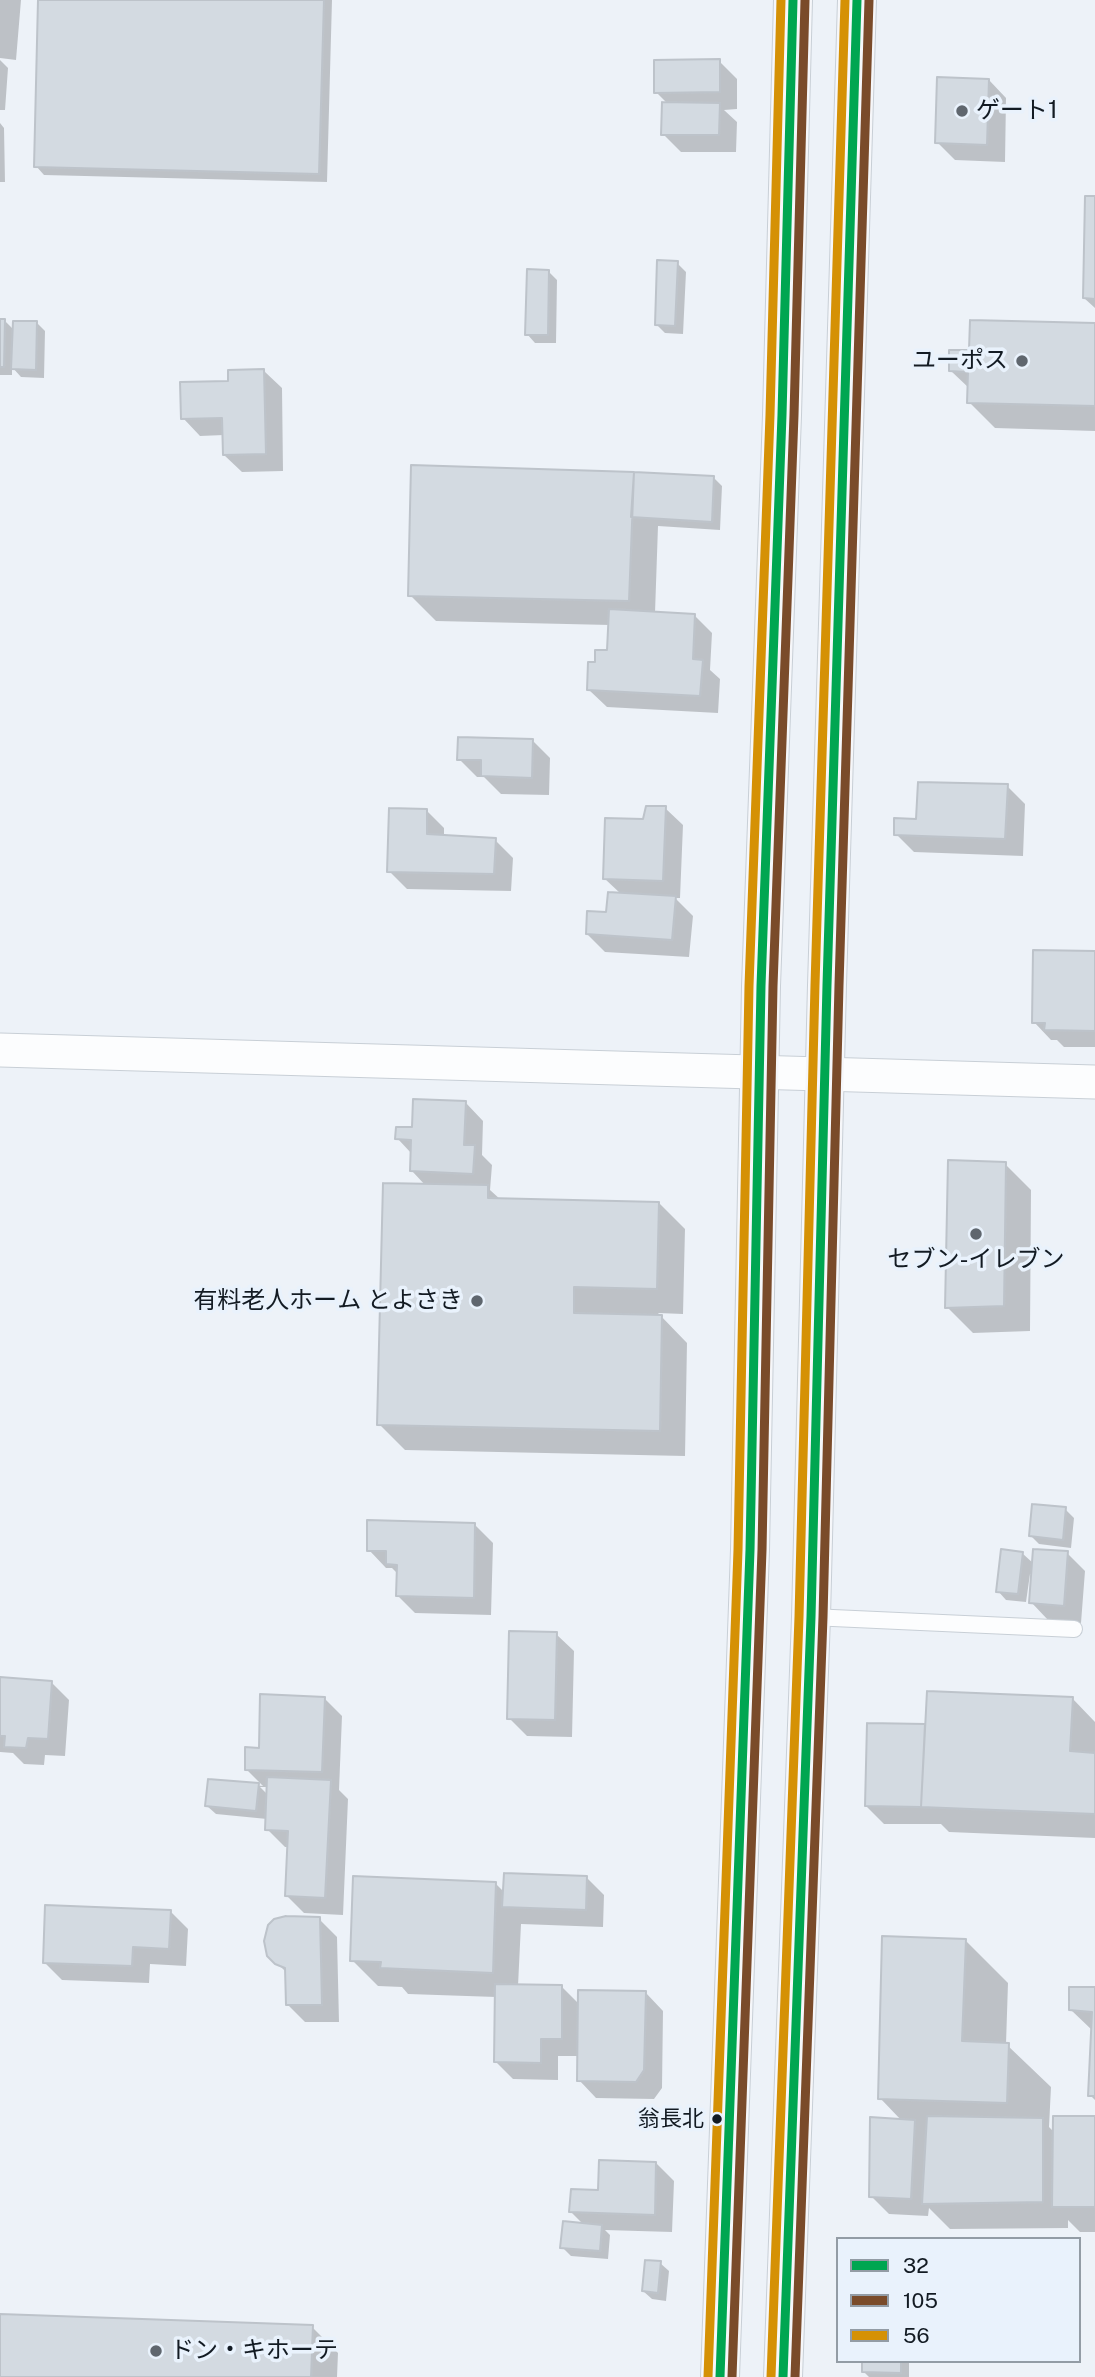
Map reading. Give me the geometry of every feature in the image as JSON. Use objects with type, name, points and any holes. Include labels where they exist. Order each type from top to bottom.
[{"type":"main road","points":[[720,2377],[750,1550],[760,1074],[793,0]]},
{"type":"main road","points":[[783,2377],[811,1617],[857,0]]},
{"type":"street","points":[[0,1050],[1095,1082]]},
{"type":"lane","points":[[811,1617],[1074,1629]]},
{"type":"building","points":[[38,0],[324,0],[319,174],[34,167]]},
{"type":"building","points":[[720,59],[720,92],[654,93],[654,60]]},
{"type":"building","name":"ゲート1","points":[[937,77],[989,79],[987,145],[935,143]]},
{"type":"building","points":[[662,102],[720,103],[719,135],[661,135]]},
{"type":"building","points":[[1085,196],[1095,196],[1095,299],[1083,298]]},
{"type":"building","points":[[657,260],[678,261],[675,326],[655,325]]},
{"type":"building","points":[[527,269],[549,270],[548,335],[525,335]]},
{"type":"building","points":[[0,319],[5,319],[4,367],[0,367]]},
{"type":"building","name":"ユーポス","points":[[970,320],[1095,323],[1095,406],[967,403],[968,372],[949,371],[949,350],[969,350]]},
{"type":"building","points":[[13,321],[37,321],[36,370],[11,369]]},
{"type":"building","points":[[264,369],[266,454],[223,455],[222,418],[181,419],[180,382],[228,381],[228,370]]},
{"type":"building","points":[[411,465],[634,472],[629,601],[408,596]]},
{"type":"building","points":[[634,472],[714,476],[712,522],[631,517]]},
{"type":"building","points":[[609,609],[695,614],[693,659],[703,660],[700,696],[587,690],[588,662],[595,662],[595,650],[607,650]]},
{"type":"building","points":[[458,737],[533,739],[532,778],[481,776],[481,760],[457,760]]},
{"type":"building","points":[[918,782],[1008,784],[1005,839],[894,835],[894,818],[916,819]]},
{"type":"building","points":[[646,806],[666,806],[663,881],[603,879],[605,818],[643,819]]},
{"type":"building","points":[[389,808],[427,809],[427,834],[496,838],[494,874],[387,872]]},
{"type":"building","points":[[608,892],[676,896],[672,940],[586,934],[587,911],[606,912]]},
{"type":"building","points":[[1033,950],[1095,951],[1095,1031],[1044,1030],[1045,1023],[1032,1023]]},
{"type":"building","points":[[413,1099],[466,1101],[464,1145],[475,1145],[473,1174],[410,1171],[411,1140],[395,1139],[396,1127],[412,1127]]},
{"type":"building","name":"セブン-イレブン","points":[[948,1160],[1006,1162],[1004,1306],[945,1308]]},
{"type":"building","name":"有料老人ホーム とよさき","points":[[383,1183],[488,1185],[488,1198],[659,1202],[657,1289],[574,1287],[574,1313],[662,1315],[660,1431],[377,1425]]},
{"type":"building","points":[[1032,1504],[1066,1507],[1063,1540],[1029,1536]]},
{"type":"building","points":[[367,1520],[475,1523],[474,1598],[396,1596],[397,1565],[386,1564],[386,1551],[367,1551]]},
{"type":"building","points":[[1001,1549],[1023,1552],[1018,1594],[996,1592]]},
{"type":"building","points":[[1033,1549],[1068,1551],[1064,1606],[1029,1603]]},
{"type":"building","points":[[509,1631],[557,1632],[555,1720],[507,1719]]},
{"type":"building","points":[[0,1677],[52,1681],[48,1739],[28,1738],[26,1748],[4,1747],[5,1736],[0,1736]]},
{"type":"building","points":[[927,1691],[1073,1697],[1070,1751],[1095,1753],[1095,1814],[921,1807]]},
{"type":"building","points":[[260,1694],[325,1697],[322,1772],[245,1770],[245,1747],[259,1748]]},
{"type":"building","points":[[867,1723],[925,1724],[921,1807],[865,1806]]},
{"type":"building","points":[[267,1777],[331,1780],[325,1898],[285,1896],[288,1831],[265,1830]]},
{"type":"building","points":[[208,1779],[259,1783],[256,1811],[205,1806]]},
{"type":"building","points":[[504,1873],[587,1876],[586,1910],[502,1907]]},
{"type":"building","points":[[353,1876],[496,1882],[493,1973],[380,1968],[381,1962],[350,1961]]},
{"type":"building","points":[[45,1905],[171,1910],[169,1949],[133,1947],[132,1966],[43,1963]]},
{"type":"building","points":[[286,1916],[320,1917],[322,2005],[286,2005],[285,1968],[275,1964],[267,1956],[264,1941],[268,1925],[274,1919]]},
{"type":"building","points":[[882,1936],[966,1939],[962,2041],[1009,2043],[1007,2103],[878,2099]]},
{"type":"building","points":[[495,1984],[562,1985],[562,2039],[541,2039],[541,2063],[494,2062]]},
{"type":"building","points":[[1069,1987],[1095,1987],[1095,2096],[1088,2096],[1092,2012],[1069,2010]]},
{"type":"building","points":[[578,1990],[646,1991],[644,2070],[636,2082],[577,2081]]},
{"type":"building","points":[[927,2116],[1043,2118],[1043,2202],[922,2204]]},
{"type":"building","points":[[1053,2116],[1095,2116],[1095,2207],[1052,2207]]},
{"type":"building","points":[[870,2117],[915,2120],[911,2199],[869,2197]]},
{"type":"building","points":[[599,2160],[656,2162],[655,2215],[569,2212],[571,2189],[598,2190]]},
{"type":"building","points":[[563,2221],[602,2225],[600,2251],[560,2248]]},
{"type":"building","points":[[645,2260],[661,2261],[658,2293],[642,2291]]},
{"type":"building","name":"ドン・キホーテ","points":[[0,2314],[313,2325],[311,2377],[0,2377]]},
{"type":"building","points":[[862,2363],[901,2363],[901,2373],[862,2372]]},
{"type":"transit line","name":"56","points":[[708,2377],[738,1550],[749,986],[770,415],[781,0]]},
{"type":"transit line","name":"32","points":[[720,2377],[750,1550],[761,986],[782,415],[793,0]]},
{"type":"transit line","name":"105","points":[[732,2377],[762,1550],[773,986],[794,415],[805,0]]},
{"type":"transit line","name":"56","points":[[771,2377],[799,1617],[845,0]]},
{"type":"transit line","name":"32","points":[[783,2377],[811,1617],[857,0]]},
{"type":"transit line","name":"105","points":[[795,2377],[823,1617],[869,0]]},
{"type":"place","name":"ゲート1","points":[[962,111]]},
{"type":"place","name":"ユーポス","points":[[1022,361]]},
{"type":"place","name":"セブン-イレブン","points":[[976,1234]]},
{"type":"place","name":"有料老人ホーム とよさき","points":[[477,1301]]},
{"type":"place","name":"翁長北","points":[[717,2119]]},
{"type":"place","name":"ドン・キホーテ","points":[[156,2351]]}]
